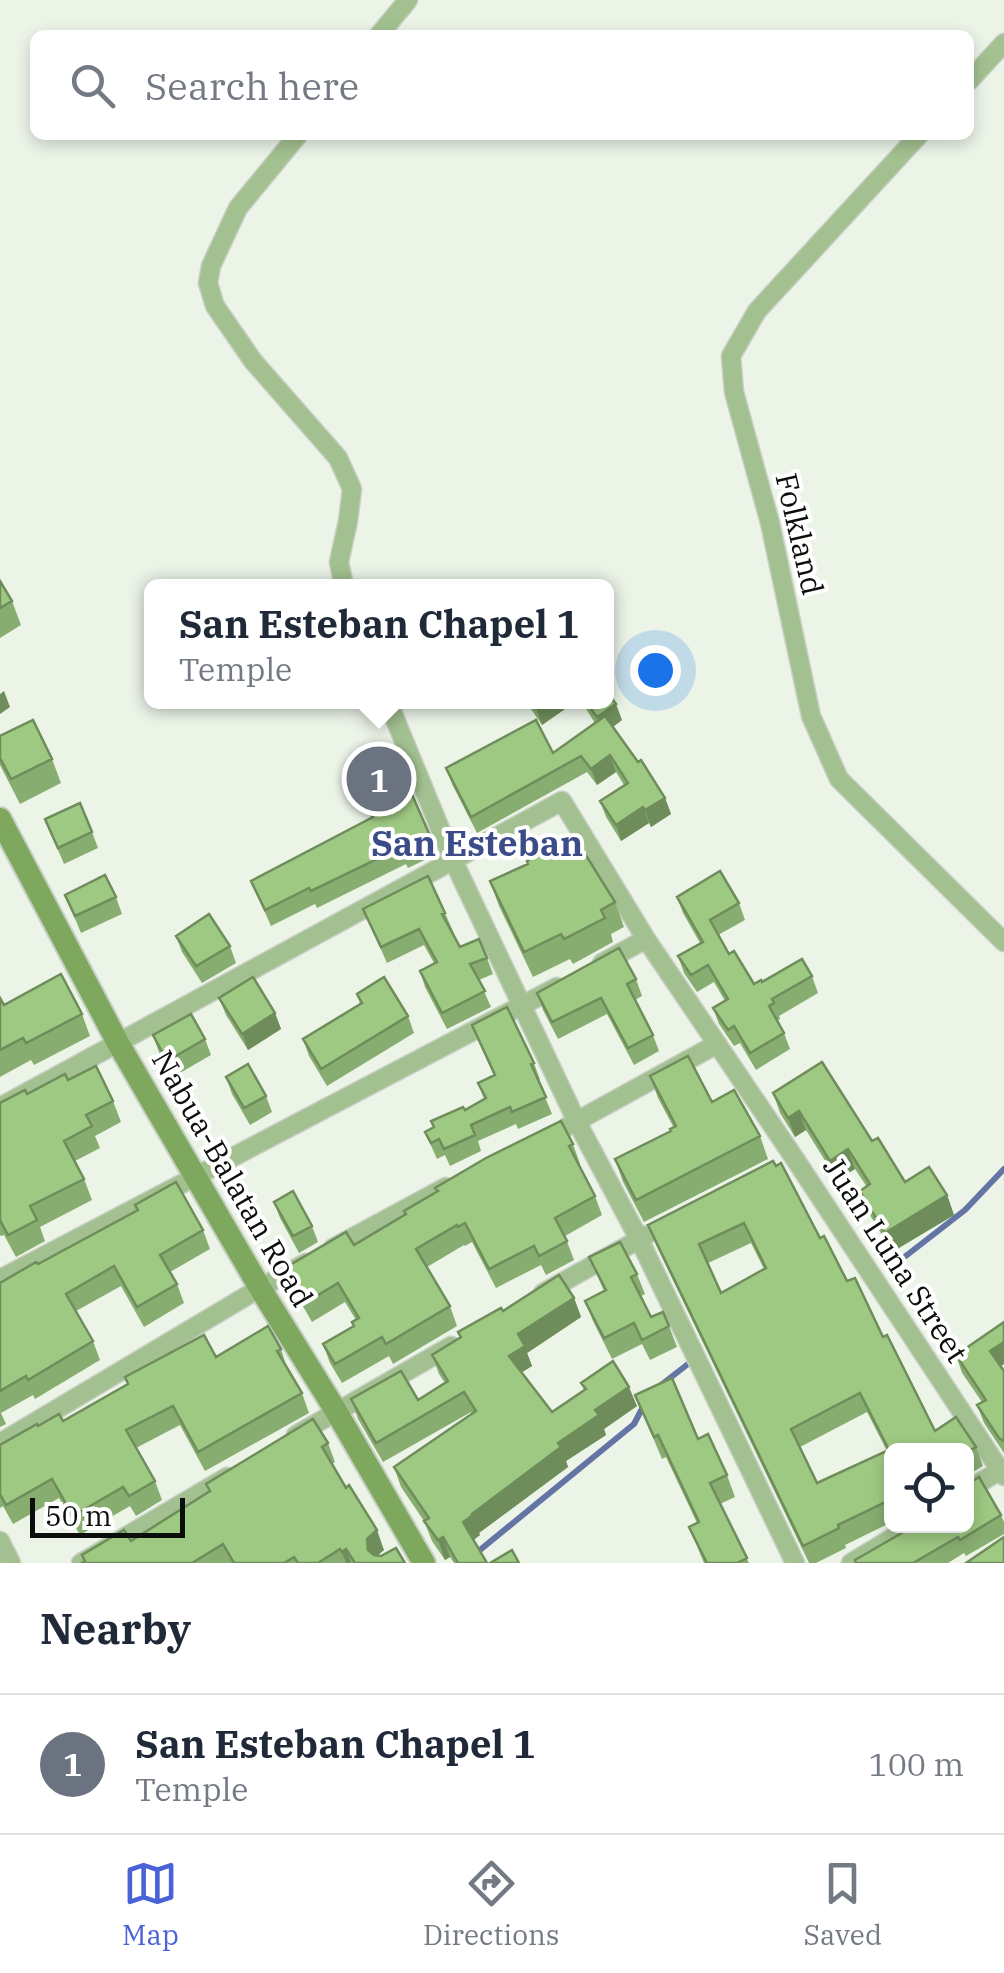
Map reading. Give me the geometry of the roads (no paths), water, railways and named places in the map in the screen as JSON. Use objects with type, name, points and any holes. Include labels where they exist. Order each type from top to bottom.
[{"type":"main road","name":"Nabua-Balatan Road","points":[[0,819],[118,1044],[336,1411],[412,1554]]},
{"type":"street","points":[[383,30],[408,0]]},
{"type":"street","points":[[974,76],[1004,43]]},
{"type":"street","points":[[294,140],[238,208],[211,266],[208,282],[215,306],[253,361],[338,458],[352,489],[339,562],[343,579]]},
{"type":"street","name":"Folkland","points":[[913,140],[757,311],[730,356],[734,392],[770,523],[811,716],[839,779],[1004,942]]},
{"type":"street","points":[[391,709],[452,860],[522,1006],[569,1126],[638,1239],[795,1563]]},
{"type":"street","name":"Juan Luna Street","points":[[452,860],[562,801],[646,939],[717,1044],[786,1163],[1003,1472]]},
{"type":"street","points":[[0,1107],[452,860]]},
{"type":"street","points":[[0,1279],[646,939]]},
{"type":"street","points":[[569,1126],[717,1044]]},
{"type":"street","points":[[0,1442],[260,1288],[458,1181]]},
{"type":"street","points":[[521,1306],[656,1230]]},
{"type":"street","points":[[285,1442],[470,1335]]},
{"type":"street","points":[[81,1563],[251,1463]]},
{"type":"street","points":[[974,1487],[1003,1472]]},
{"type":"street","points":[[852,1563],[901,1533]]},
{"type":"street","points":[[0,1541],[11,1563]]},
{"type":"waterway","points":[[889,1269],[965,1210],[1004,1169]]},
{"type":"waterway","points":[[661,1385],[688,1364]]},
{"type":"waterway","points":[[464,1563],[634,1424],[644,1405]]},
{"type":"place","name":"San Esteban Chapel 1","points":[[379,779]]},
{"type":"district","name":"San Esteban","points":[[477,844]]}]
